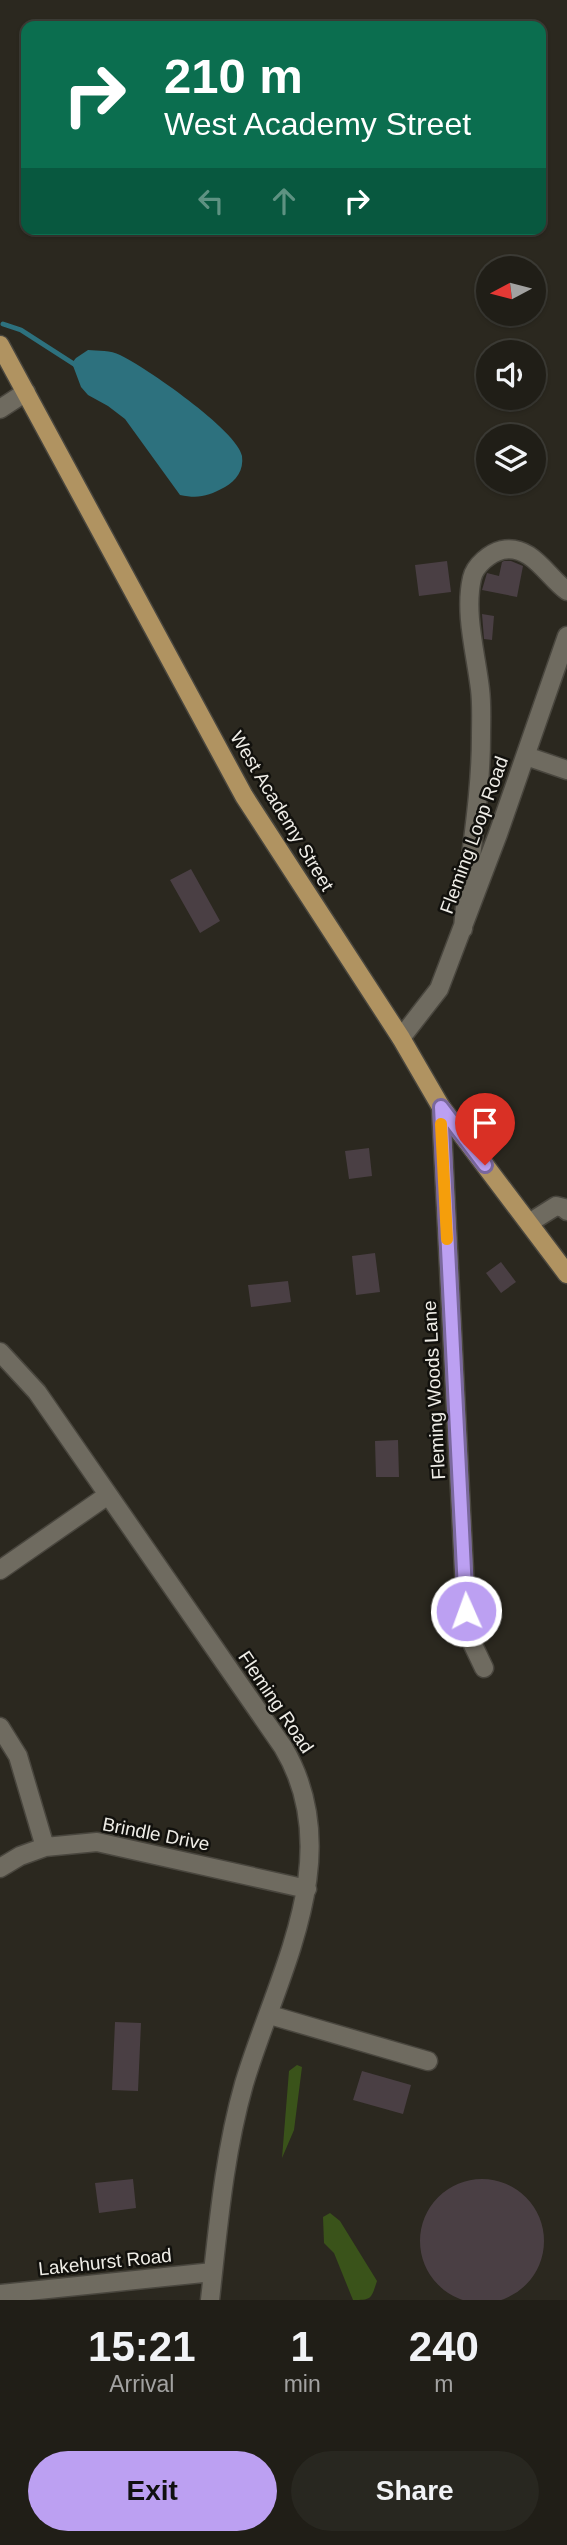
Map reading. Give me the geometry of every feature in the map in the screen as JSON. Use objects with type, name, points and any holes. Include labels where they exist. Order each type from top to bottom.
[{"type":"main road","name":"West Academy Street","points":[[0,345],[244,796],[401,1038],[441,1107],[567,1274]]},
{"type":"street","points":[[0,409],[26,392]]},
{"type":"street","points":[[463,929],[481,742],[480,693],[469,600],[473,574],[484,560],[502,550],[517,550],[531,556],[556,584],[567,592]]},
{"type":"street","name":"Fleming Loop Road","points":[[401,1038],[439,989],[526,756],[567,636]]},
{"type":"street","points":[[526,756],[567,770]]},
{"type":"street","name":"Fleming Woods Lane","points":[[441,1107],[466,1611],[473,1645],[484,1668]]},
{"type":"street","points":[[529,1223],[556,1206],[567,1211]]},
{"type":"street","name":"Fleming Road","points":[[0,1352],[37,1392],[296,1768],[310,1817],[311,1847],[307,1889],[270,2015],[244,2084],[223,2181],[210,2300]]},
{"type":"street","points":[[0,1570],[108,1494]]},
{"type":"street","points":[[0,1727],[18,1756],[45,1847]]},
{"type":"street","name":"Brindle Drive","points":[[0,1868],[20,1856],[45,1847],[97,1842],[307,1889]]},
{"type":"street","points":[[270,2015],[428,2061]]},
{"type":"street","name":"Lakehurst Road","points":[[0,2294],[213,2272]]},
{"type":"green space","points":[[297,2065],[302,2067],[294,2130],[282,2158],[289,2071]]},
{"type":"green space","points":[[330,2213],[340,2221],[377,2281],[372,2295],[367,2299],[353,2300],[334,2253],[324,2243],[323,2217]]},
{"type":"water","points":[[88,350],[113,352],[132,361],[188,400],[225,431],[242,456],[242,466],[233,482],[208,495],[180,495],[125,419],[88,395],[81,387],[72,363]]},
{"type":"building","points":[[447,561],[451,592],[419,596],[415,565]]},
{"type":"building","points":[[504,561],[523,566],[517,597],[482,590],[487,573],[499,576]]},
{"type":"building","points":[[482,614],[494,616],[492,640],[484,639]]},
{"type":"building","points":[[191,869],[220,921],[200,933],[170,880]]},
{"type":"building","points":[[369,1148],[372,1176],[349,1179],[345,1151]]},
{"type":"building","points":[[375,1253],[380,1292],[356,1295],[352,1256]]},
{"type":"building","points":[[501,1262],[516,1282],[501,1293],[486,1273]]},
{"type":"building","points":[[288,1281],[291,1302],[251,1307],[248,1285]]},
{"type":"building","points":[[398,1440],[399,1477],[376,1477],[375,1441]]},
{"type":"building","points":[[115,2022],[141,2023],[138,2091],[112,2090]]},
{"type":"building","points":[[362,2071],[411,2085],[403,2114],[353,2100]]},
{"type":"building","points":[[133,2179],[136,2208],[99,2213],[95,2183]]},
{"type":"building","points":[[482,2179],[506,2184],[526,2197],[539,2217],[542,2253],[533,2275],[526,2285],[498,2300],[458,2298],[438,2285],[425,2265],[420,2241],[425,2217],[438,2197],[458,2184]]},
{"type":"waterway","points":[[3,324],[21,330],[77,366]]},
{"type":"slow traffic","points":[[441,1124],[447,1239]]},
{"type":"route","points":[[466,1611],[441,1107],[485,1165]]}]
